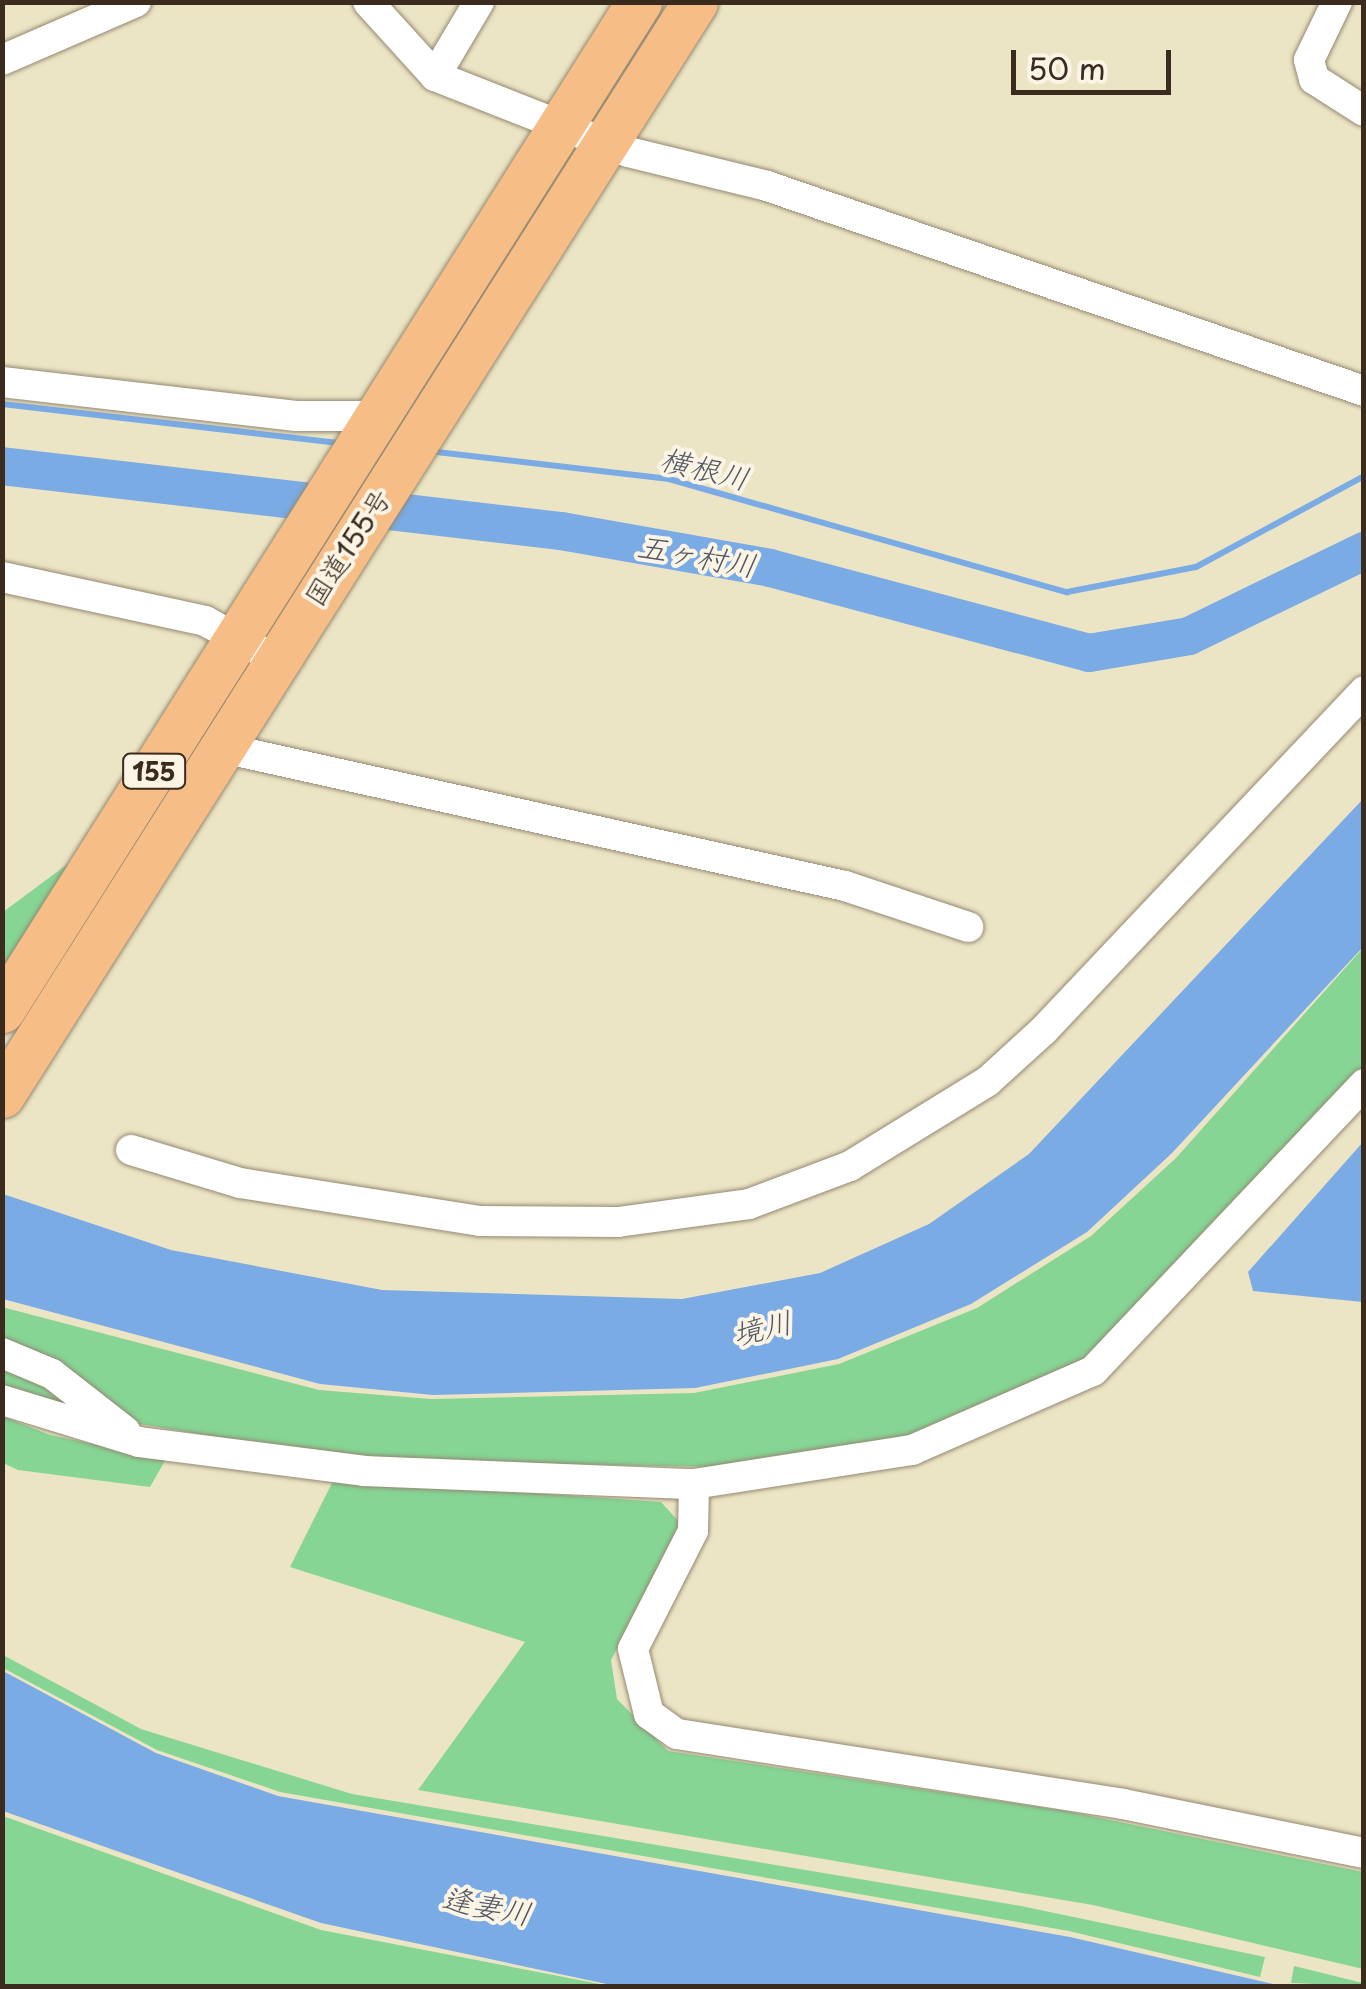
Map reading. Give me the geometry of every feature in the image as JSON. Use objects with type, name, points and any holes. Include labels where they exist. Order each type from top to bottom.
[{"type":"highway","name":"国道155号","points":[[3,1094],[218,748],[305,532],[638,2]]},
{"type":"highway","name":"国道155号","points":[[2,1010],[256,649],[352,540],[695,2]]},
{"type":"street","points":[[2,60],[136,2]]},
{"type":"street","points":[[368,2],[435,76],[608,144],[767,186],[1364,391]]},
{"type":"street","points":[[435,76],[479,2]]},
{"type":"street","points":[[1337,2],[1309,60],[1314,80],[1364,111]]},
{"type":"street","points":[[2,382],[296,416],[376,420]]},
{"type":"street","points":[[2,578],[170,612],[256,649]]},
{"type":"street","points":[[131,1150],[240,1183],[480,1221],[618,1222],[749,1204],[850,1166],[988,1081],[1044,1031],[1364,691]]},
{"type":"street","points":[[218,748],[844,886],[968,928]]},
{"type":"street","points":[[2,1400],[139,1442],[364,1472],[694,1484],[912,1450],[1092,1371],[1364,1084]]},
{"type":"street","points":[[2,1353],[52,1374],[139,1442]]},
{"type":"street","points":[[694,1484],[693,1531],[633,1649],[649,1714],[677,1734],[1360,1845]]},
{"type":"green space","points":[[69,863],[3,970],[3,912]]},
{"type":"green space","points":[[1363,948],[1363,1068],[1105,1345],[1036,1391],[941,1429],[766,1468],[355,1460],[128,1422],[3,1342],[2,1307],[319,1390],[431,1399],[694,1393],[839,1364],[977,1308],[1091,1236],[1176,1158]]},
{"type":"green space","points":[[3,1362],[48,1382],[94,1420],[3,1397]]},
{"type":"green space","points":[[2,1416],[50,1435],[166,1459],[150,1487],[18,1470],[3,1463]]},
{"type":"green space","points":[[334,1479],[661,1502],[681,1524],[611,1660],[617,1699],[668,1751],[1066,1811],[1363,1872],[1363,1969],[1093,1905],[418,1790],[525,1642],[290,1567]]},
{"type":"green space","points":[[3,1655],[141,1729],[352,1794],[1021,1906],[1265,1957],[1260,1977],[1069,1931],[280,1792],[157,1750],[3,1668]]},
{"type":"green space","points":[[3,1816],[321,1930],[610,1986],[3,1986]]},
{"type":"green space","points":[[1294,1966],[1363,1983],[1363,1986],[1291,1983]]},
{"type":"water","name":"境川","points":[[1363,799],[1363,947],[1172,1153],[1087,1232],[971,1304],[838,1359],[695,1388],[433,1395],[320,1384],[3,1299],[3,1194],[171,1250],[382,1290],[682,1299],[820,1273],[929,1224],[1029,1154]]},
{"type":"water","points":[[1363,1142],[1363,1302],[1253,1291],[1248,1272]]},
{"type":"water","name":"逢妻川","points":[[3,1671],[156,1753],[278,1796],[1070,1937],[1282,1986],[616,1986],[321,1923],[3,1811]]},
{"type":"waterway","name":"横根川","points":[[2,404],[341,443]]},
{"type":"waterway","name":"横根川","points":[[428,451],[669,479],[1067,592],[1196,567],[1364,476]]},
{"type":"waterway","name":"五ヶ村川","points":[[2,466],[561,531],[770,568],[1089,653],[1189,636],[1364,551]]}]
